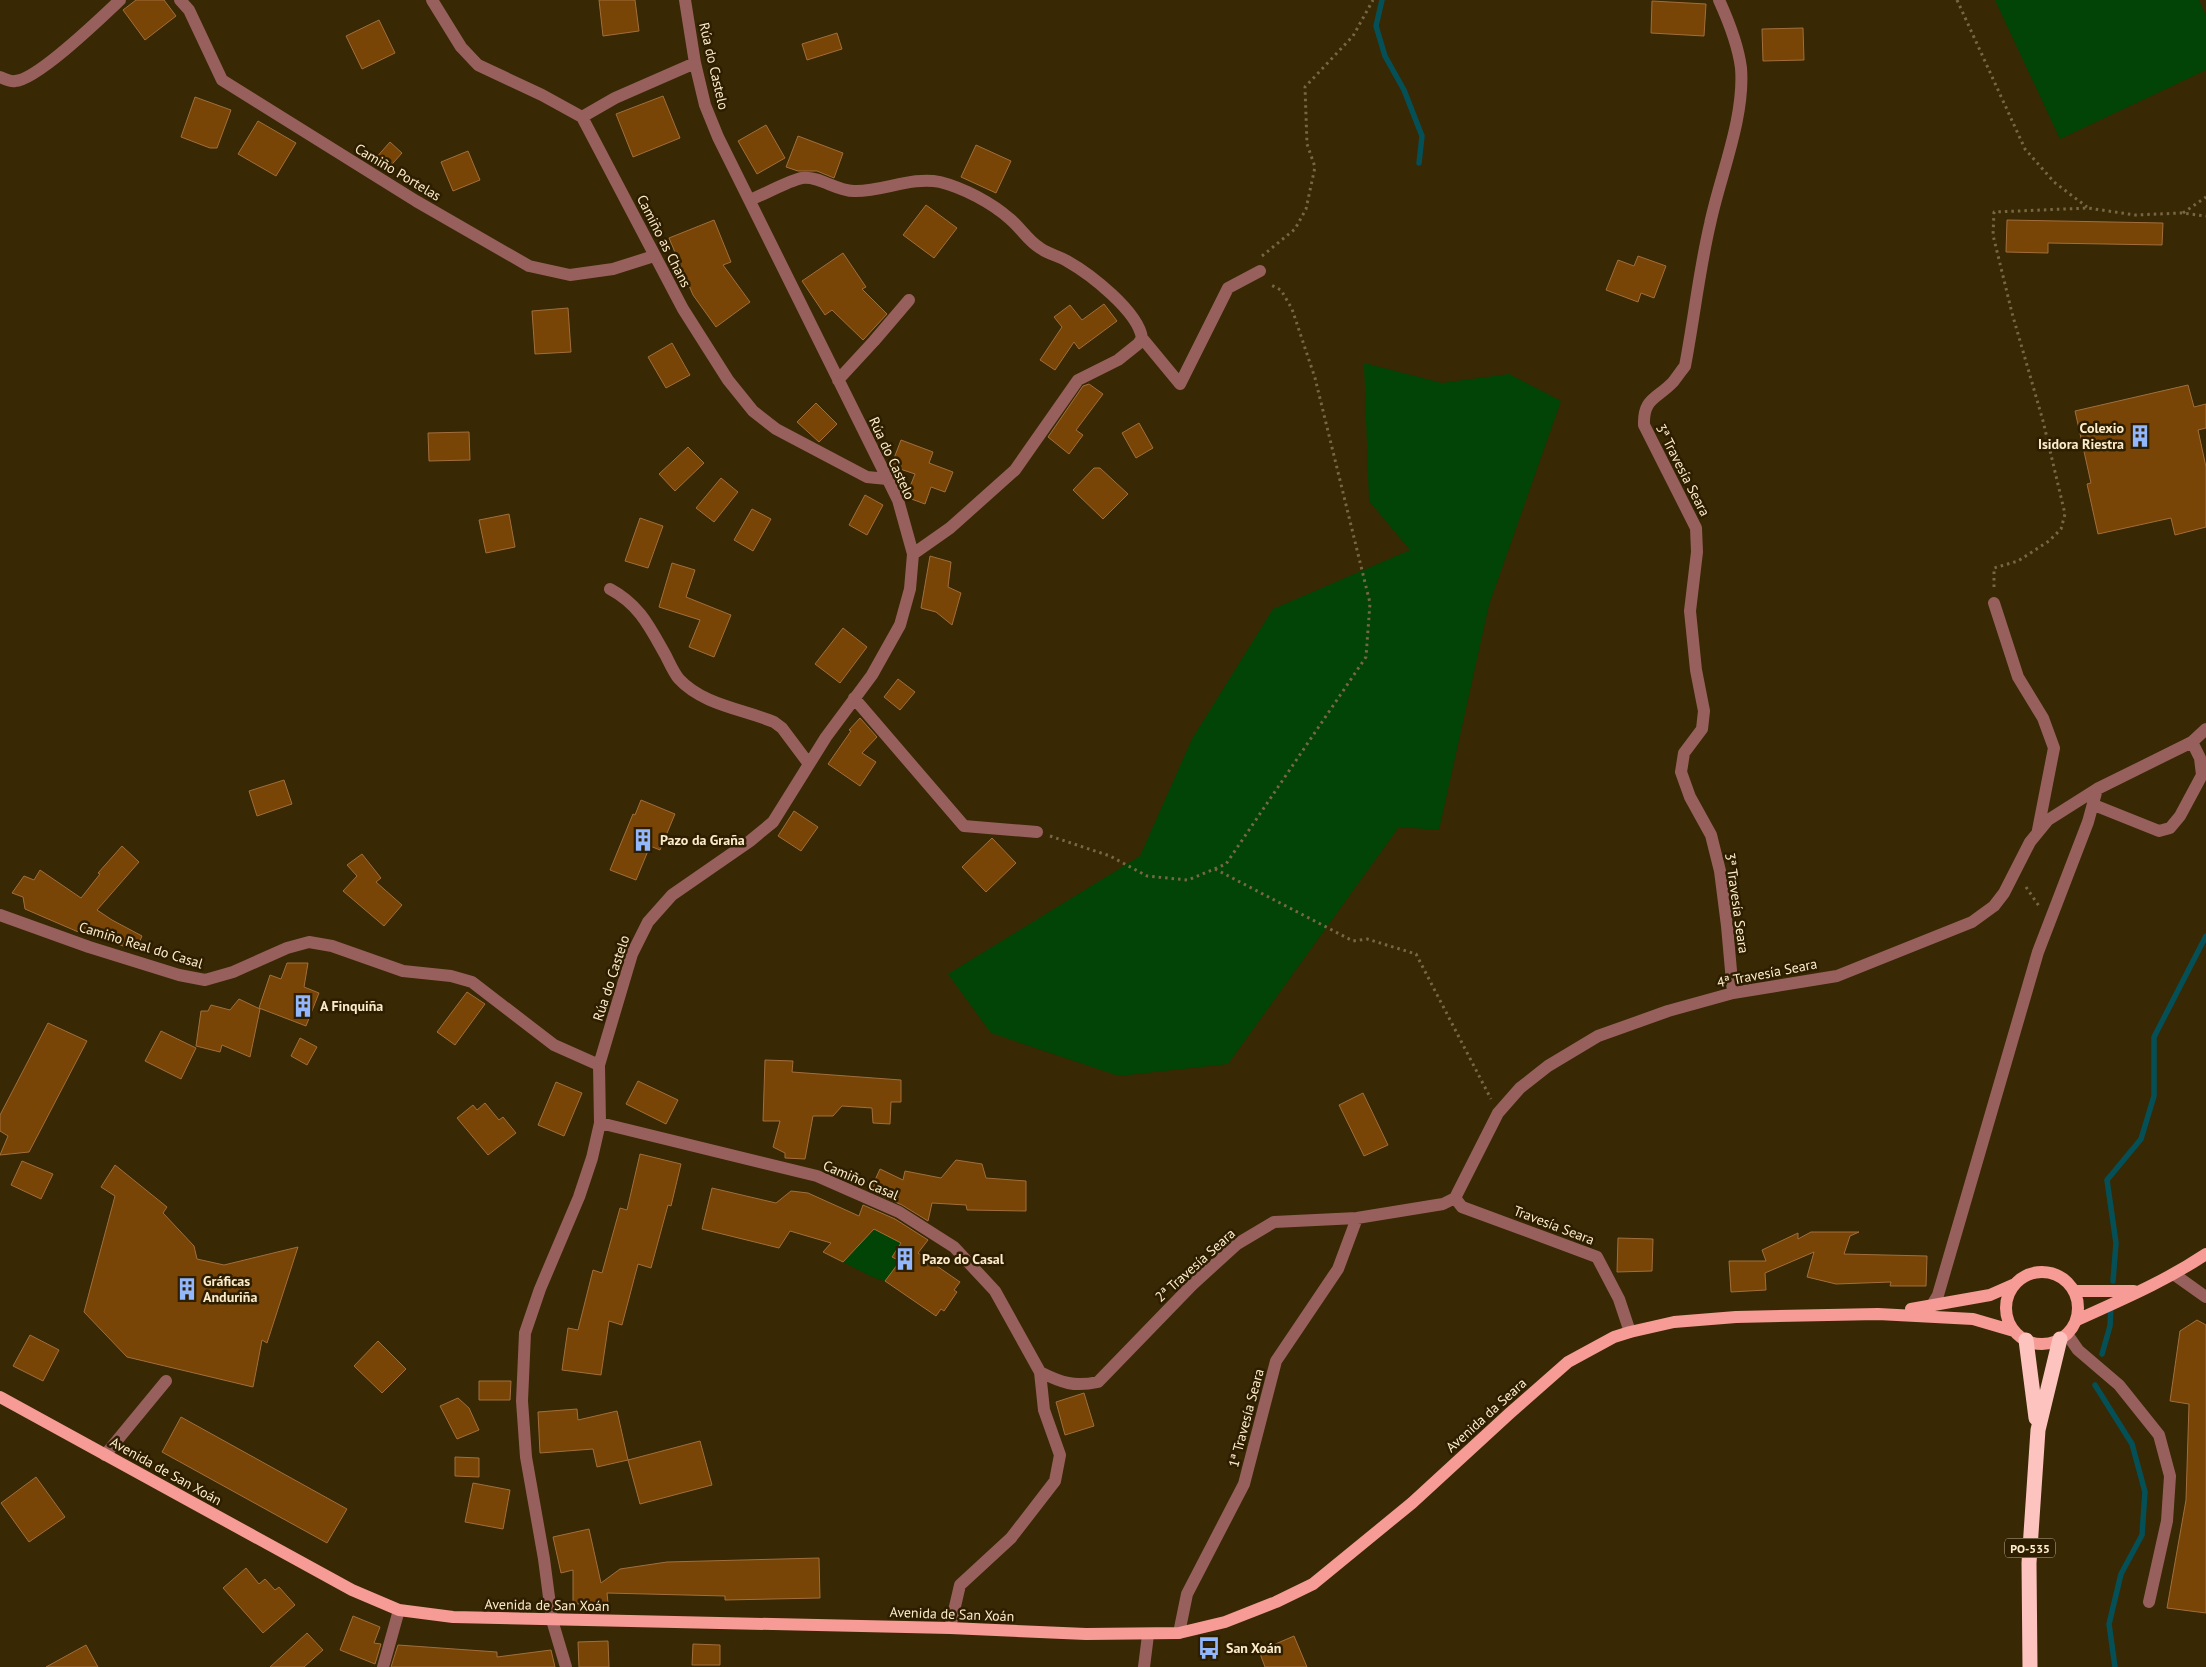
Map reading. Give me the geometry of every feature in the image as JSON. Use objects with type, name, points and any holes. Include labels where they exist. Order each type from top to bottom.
[{"type":"highway","name":"PO-535","points":[[2020,1336],[2038,1430]]},
{"type":"highway","name":"PO-535","points":[[2030,1667],[2029,1563],[2038,1430],[2063,1337]]},
{"type":"main road","points":[[2077,1320],[2078,1300],[2075,1291],[2063,1278],[2047,1272],[2029,1274],[2015,1284],[2009,1292],[2006,1312],[2020,1336],[2043,1344],[2063,1337],[2077,1320],[2144,1291],[2175,1275],[2206,1254]]},
{"type":"main road","name":"Avenida da Seara","points":[[1878,1314],[1932,1307],[1990,1296],[2015,1284]]},
{"type":"main road","points":[[2075,1291],[2110,1293],[2144,1291]]},
{"type":"main road","name":"Avenida da Seara","points":[[1148,1635],[1179,1633],[1225,1622],[1276,1602],[1313,1584],[1412,1503],[1568,1362],[1614,1337],[1674,1322],[1736,1317],[1878,1314],[1973,1319],[2020,1336]]},
{"type":"main road","name":"Avenida de San Xoán","points":[[0,1397],[352,1590],[399,1610],[453,1617],[950,1628],[1148,1635]]},
{"type":"street","points":[[0,77],[13,82],[25,79],[79,38],[120,0]]},
{"type":"street","name":"Camiño Portelas","points":[[180,0],[189,10],[222,80],[416,201],[529,266],[570,275],[613,269],[654,256]]},
{"type":"street","points":[[432,0],[461,47],[478,65],[542,95],[582,117],[615,98],[695,63]]},
{"type":"street","name":"Rúa do Castelo","points":[[566,1667],[552,1620],[544,1559],[526,1457],[522,1401],[525,1333],[540,1289],[579,1197],[592,1158],[600,1123],[600,1065],[632,954],[648,922],[672,895],[750,841],[773,822],[809,764],[872,675],[900,625],[910,589],[914,554],[898,500],[705,105],[695,63],[685,0]]},
{"type":"street","name":"3ª Travesía Seara","points":[[1719,0],[1733,32],[1741,68],[1740,98],[1729,153],[1710,224],[1685,366],[1672,382],[1649,401],[1644,412],[1644,425],[1696,528],[1697,552],[1690,611],[1696,670],[1704,711],[1702,729],[1684,753],[1681,772],[1690,797],[1711,835],[1720,871],[1727,926],[1732,993]]},
{"type":"street","name":"Camiño as Chans","points":[[582,117],[588,125],[683,309],[718,364],[753,411],[776,429],[867,477],[888,479]]},
{"type":"street","points":[[750,200],[802,178],[815,180],[838,189],[854,191],[926,181],[940,182],[985,200],[1010,219],[1039,248],[1067,261],[1094,279],[1114,296],[1141,330],[1142,338],[1180,384],[1228,288],[1260,271]]},
{"type":"street","points":[[838,380],[909,300]]},
{"type":"street","points":[[914,554],[950,528],[1014,470],[1078,380],[1118,360],[1138,344],[1142,338]]},
{"type":"street","points":[[610,589],[625,597],[642,613],[678,678],[690,689],[712,701],[774,722],[782,728],[809,764]]},
{"type":"street","points":[[1994,603],[2018,677],[2043,718],[2054,748],[2038,830]]},
{"type":"street","points":[[854,698],[964,826],[1037,832]]},
{"type":"street","name":"4ª Travesía Seara","points":[[1455,1198],[1498,1113],[1520,1088],[1541,1072],[1598,1036],[1668,1011],[1732,993],[1837,976],[1972,922],[1994,906],[2012,878],[2038,830],[2048,820],[2097,789],[2192,742],[2206,729]]},
{"type":"street","points":[[2094,805],[2158,831],[2170,828],[2180,816],[2202,775],[2200,758],[2192,742]]},
{"type":"street","points":[[1932,1307],[1938,1295],[2038,952],[2094,805],[2097,789]]},
{"type":"street","name":"Camiño Real do Casal","points":[[0,915],[89,947],[179,975],[205,980],[233,972],[287,948],[309,942],[332,946],[403,971],[451,976],[472,982],[554,1045],[600,1065]]},
{"type":"street","name":"Camiño Casal","points":[[600,1123],[817,1176],[899,1212],[954,1247],[995,1291],[1040,1372]]},
{"type":"street","name":"2ª Travesía Seara","points":[[1040,1372],[1057,1381],[1080,1386],[1098,1382],[1192,1285],[1238,1244],[1274,1222],[1357,1218],[1443,1204],[1455,1198]]},
{"type":"street","name":"Travesía Seara","points":[[1455,1198],[1462,1207],[1596,1257],[1619,1299],[1630,1332]]},
{"type":"street","name":"1ª Travesía Seara","points":[[1179,1633],[1187,1594],[1244,1484],[1276,1361],[1338,1269],[1357,1218]]},
{"type":"street","points":[[2175,1275],[2206,1297]]},
{"type":"street","points":[[2063,1337],[2118,1385],[2160,1435],[2170,1476],[2167,1521],[2149,1602]]},
{"type":"street","points":[[950,1628],[960,1586],[1012,1538],[1055,1481],[1060,1455],[1044,1410],[1040,1372]]},
{"type":"street","points":[[105,1455],[166,1381]]},
{"type":"street","points":[[383,1667],[399,1610]]},
{"type":"street","points":[[1144,1667],[1148,1635]]},
{"type":"path","points":[[1037,832],[1110,856],[1147,876],[1188,880],[1226,864],[1366,657],[1370,603],[1315,378],[1292,309],[1281,290],[1267,282],[1260,271],[1263,254],[1295,230],[1306,209],[1315,167],[1307,144],[1305,87],[1353,36],[1373,0]]},
{"type":"path","points":[[1957,0],[2025,149],[2054,182],[2088,208]]},
{"type":"path","points":[[2182,213],[2206,197]]},
{"type":"path","points":[[1994,603],[1994,568],[2018,561],[2049,541],[2061,529],[2066,514],[2043,420],[2012,313],[1993,235],[1994,212],[2088,208],[2135,215],[2182,213],[2206,216]]},
{"type":"path","points":[[1215,868],[1353,941],[1367,939],[1416,954],[1498,1113]]},
{"type":"path","points":[[2012,878],[2025,886],[2040,907]]},
{"type":"green space","points":[[1995,0],[2199,0],[2206,16],[2206,70],[2060,139]]},
{"type":"green space","points":[[1364,363],[1442,383],[1509,374],[1561,401],[1489,605],[1439,830],[1399,827],[1228,1064],[1119,1076],[991,1033],[948,974],[1140,856],[1192,739],[1273,609],[1410,550],[1369,501]]},
{"type":"green space","points":[[874,1229],[901,1243],[892,1257],[900,1261],[885,1281],[872,1277],[843,1262]]},
{"type":"building","points":[[136,0],[164,0],[176,16],[145,40],[123,10]]},
{"type":"building","points":[[599,0],[635,0],[639,31],[603,36]]},
{"type":"building","points":[[1652,1],[1706,4],[1704,36],[1651,33]]},
{"type":"building","points":[[379,20],[395,53],[362,69],[346,36]]},
{"type":"building","points":[[1803,28],[1804,60],[1763,61],[1762,29]]},
{"type":"building","points":[[837,33],[842,49],[807,60],[802,44]]},
{"type":"building","points":[[663,96],[680,138],[633,157],[616,114]]},
{"type":"building","points":[[195,97],[231,110],[217,148],[210,148],[181,137]]},
{"type":"building","points":[[258,121],[296,143],[276,176],[238,154]]},
{"type":"building","points":[[766,125],[785,158],[757,174],[738,141]]},
{"type":"building","points":[[798,136],[843,153],[834,178],[817,171],[798,171],[786,167]]},
{"type":"building","points":[[390,142],[402,153],[386,171],[374,160]]},
{"type":"building","points":[[976,145],[1011,161],[996,193],[961,177]]},
{"type":"building","points":[[468,151],[480,180],[453,191],[441,162]]},
{"type":"building","points":[[926,205],[957,228],[934,258],[903,235]]},
{"type":"building","points":[[714,220],[731,262],[723,265],[750,302],[716,327],[693,295],[669,238]]},
{"type":"building","points":[[2007,220],[2163,223],[2162,245],[2048,243],[2048,253],[2006,252]]},
{"type":"building","points":[[843,253],[866,287],[862,289],[887,314],[863,340],[832,310],[825,315],[802,281]]},
{"type":"building","points":[[1638,256],[1666,266],[1654,298],[1641,293],[1638,302],[1606,290],[1618,260],[1634,266]]},
{"type":"building","points":[[1104,304],[1117,321],[1079,349],[1074,342],[1055,370],[1040,360],[1062,327],[1054,317],[1070,305],[1082,320]]},
{"type":"building","points":[[568,308],[571,352],[535,354],[532,311]]},
{"type":"building","points":[[672,343],[690,375],[666,388],[648,357]]},
{"type":"building","points":[[1089,384],[1103,394],[1076,430],[1083,435],[1069,454],[1048,437],[1083,386]]},
{"type":"building","points":[[2188,385],[2194,407],[2206,404],[2206,428],[2198,430],[2206,467],[2206,527],[2175,535],[2171,518],[2098,534],[2087,484],[2091,483],[2075,411]]},
{"type":"building","points":[[816,403],[837,424],[819,442],[797,422]]},
{"type":"building","points":[[1139,423],[1153,448],[1136,458],[1122,433]]},
{"type":"building","points":[[469,432],[470,460],[429,461],[428,433]]},
{"type":"building","points":[[901,440],[933,452],[929,463],[953,472],[945,492],[931,487],[925,504],[906,497],[915,474],[891,466]]},
{"type":"building","points":[[688,447],[704,463],[675,491],[659,474]]},
{"type":"building","points":[[1094,468],[1100,468],[1128,494],[1103,519],[1073,490]]},
{"type":"building","points":[[721,478],[738,492],[714,522],[696,508]]},
{"type":"building","points":[[865,495],[883,505],[867,535],[849,525]]},
{"type":"building","points":[[752,509],[771,519],[753,551],[734,540]]},
{"type":"building","points":[[509,514],[515,547],[486,553],[479,520]]},
{"type":"building","points":[[640,518],[663,526],[648,568],[625,561]]},
{"type":"building","points":[[930,556],[951,562],[948,587],[961,593],[952,625],[936,612],[921,608]]},
{"type":"building","points":[[672,563],[695,570],[686,597],[731,615],[714,657],[689,647],[700,620],[659,607]]},
{"type":"building","points":[[843,628],[867,647],[840,683],[815,664]]},
{"type":"building","points":[[898,679],[915,692],[900,710],[884,697]]},
{"type":"building","points":[[860,718],[877,737],[862,753],[876,762],[860,786],[828,764],[851,731],[849,730]]},
{"type":"building","points":[[284,780],[292,804],[257,816],[249,791]]},
{"type":"building","name":"Pazo da Graña","points":[[641,800],[675,814],[660,850],[650,846],[636,880],[610,870],[633,814],[635,815]]},
{"type":"building","points":[[794,811],[818,827],[801,851],[778,836]]},
{"type":"building","points":[[992,838],[1016,863],[986,892],[962,867]]},
{"type":"building","points":[[122,846],[139,862],[97,910],[142,936],[136,950],[76,931],[25,909],[23,897],[12,893],[24,876],[34,880],[40,870],[81,898],[100,874],[98,873]]},
{"type":"building","points":[[362,854],[381,878],[376,882],[402,905],[384,926],[343,891],[357,876],[347,865]]},
{"type":"building","points":[[287,963],[308,963],[304,987],[319,993],[306,1026],[259,1008],[270,975],[281,979]]},
{"type":"building","points":[[467,992],[485,1004],[455,1045],[437,1032]]},
{"type":"building","points":[[239,999],[260,1009],[250,1057],[222,1045],[220,1052],[196,1046],[201,1011],[208,1011],[211,1005],[230,1010]]},
{"type":"building","points":[[48,1023],[87,1041],[29,1152],[0,1155],[8,1136],[0,1131],[0,1115]]},
{"type":"building","points":[[161,1031],[196,1048],[181,1079],[145,1061]]},
{"type":"building","points":[[300,1038],[317,1047],[307,1065],[291,1056]]},
{"type":"building","points":[[765,1060],[793,1061],[792,1072],[901,1080],[901,1102],[891,1102],[890,1124],[873,1123],[872,1108],[842,1106],[833,1116],[813,1116],[805,1159],[785,1158],[785,1153],[773,1147],[780,1121],[763,1121]]},
{"type":"building","points":[[638,1081],[678,1100],[666,1124],[626,1104]]},
{"type":"building","points":[[556,1082],[582,1093],[564,1136],[538,1125]]},
{"type":"building","points":[[1363,1093],[1388,1145],[1364,1156],[1339,1105]]},
{"type":"building","points":[[485,1103],[499,1120],[503,1117],[516,1133],[488,1155],[457,1118],[473,1105],[477,1110]]},
{"type":"building","points":[[640,1154],[681,1164],[671,1206],[668,1205],[651,1268],[638,1264],[622,1325],[609,1321],[601,1375],[562,1370],[568,1328],[578,1330],[593,1270],[602,1273],[620,1208],[627,1210]]},
{"type":"building","points":[[956,1160],[982,1164],[986,1178],[1026,1181],[1026,1211],[967,1210],[966,1205],[932,1203],[928,1221],[902,1205],[870,1191],[880,1169],[903,1180],[905,1171],[941,1178]]},
{"type":"building","points":[[22,1161],[53,1174],[41,1199],[11,1185]]},
{"type":"building","name":"Gráficas Anduriña","points":[[115,1165],[167,1207],[163,1213],[194,1246],[197,1259],[224,1265],[298,1247],[267,1343],[262,1340],[253,1387],[127,1357],[84,1312],[115,1196],[101,1187]]},
{"type":"building","points":[[712,1188],[776,1203],[791,1191],[808,1193],[859,1216],[863,1205],[895,1219],[928,1240],[918,1253],[960,1282],[954,1290],[957,1292],[944,1311],[941,1309],[936,1316],[885,1281],[900,1261],[892,1257],[901,1243],[874,1229],[843,1262],[823,1252],[831,1243],[790,1231],[779,1248],[702,1229]]},
{"type":"building","points":[[1811,1232],[1859,1232],[1850,1236],[1844,1254],[1927,1256],[1926,1286],[1890,1286],[1891,1282],[1836,1284],[1807,1277],[1814,1252],[1765,1273],[1766,1290],[1731,1292],[1729,1261],[1766,1261],[1762,1250],[1798,1233],[1798,1239]]},
{"type":"building","points":[[1618,1238],[1653,1239],[1652,1271],[1617,1272]]},
{"type":"building","points":[[2197,1320],[2206,1325],[2206,1613],[2167,1608],[2186,1500],[2189,1404],[2170,1401],[2180,1331]]},
{"type":"building","points":[[30,1335],[59,1350],[43,1381],[13,1366]]},
{"type":"building","points":[[378,1341],[406,1369],[382,1393],[354,1366]]},
{"type":"building","points":[[479,1381],[511,1381],[510,1400],[479,1400]]},
{"type":"building","points":[[1084,1393],[1094,1426],[1065,1435],[1056,1402]]},
{"type":"building","points":[[458,1398],[469,1408],[479,1430],[457,1439],[440,1406]]},
{"type":"building","points":[[577,1409],[578,1420],[617,1411],[628,1460],[597,1467],[593,1449],[540,1453],[538,1412]]},
{"type":"building","points":[[181,1417],[347,1509],[327,1543],[162,1452]]},
{"type":"building","points":[[700,1441],[712,1485],[640,1504],[628,1460]]},
{"type":"building","points":[[455,1457],[479,1458],[479,1477],[455,1476]]},
{"type":"building","points":[[36,1477],[65,1517],[29,1542],[1,1503]]},
{"type":"building","points":[[473,1483],[510,1490],[503,1529],[465,1522]]},
{"type":"building","points":[[589,1529],[601,1583],[620,1569],[667,1562],[819,1558],[820,1598],[725,1600],[725,1596],[607,1593],[608,1603],[573,1604],[573,1570],[561,1573],[553,1537]]},
{"type":"building","points":[[246,1568],[259,1584],[265,1579],[275,1590],[279,1587],[295,1605],[263,1633],[223,1588]]},
{"type":"building","points":[[353,1616],[380,1627],[374,1643],[381,1644],[375,1664],[340,1650]]},
{"type":"building","points":[[307,1633],[323,1650],[304,1667],[270,1667]]},
{"type":"building","points":[[1294,1636],[1307,1667],[1265,1667],[1259,1651]]},
{"type":"building","points":[[608,1641],[609,1667],[579,1667],[578,1642]]},
{"type":"building","points":[[693,1644],[720,1645],[720,1665],[692,1665]]},
{"type":"building","points":[[86,1645],[98,1667],[46,1667]]},
{"type":"building","points":[[398,1645],[497,1652],[497,1657],[551,1650],[555,1667],[391,1667]]},
{"type":"waterway","points":[[1382,0],[1376,26],[1385,56],[1404,90],[1422,136],[1419,163]]},
{"type":"waterway","points":[[2113,1281],[2116,1243],[2107,1180],[2141,1139],[2154,1096],[2154,1037],[2206,936]]},
{"type":"waterway","points":[[2102,1354],[2110,1326],[2111,1305]]},
{"type":"waterway","points":[[2095,1385],[2132,1444],[2145,1492],[2142,1535],[2121,1574],[2109,1624],[2115,1667]]},
{"type":"place","name":"Colexio Isidora Riestra","points":[[2140,436]]},
{"type":"place","name":"Pazo da Graña","points":[[643,840]]},
{"type":"place","name":"A Finquiña","points":[[303,1006]]},
{"type":"place","name":"Pazo do Casal","points":[[905,1259]]},
{"type":"place","name":"Gráficas Anduriña","points":[[187,1289]]},
{"type":"place","name":"San Xoán","points":[[1209,1648]]}]
